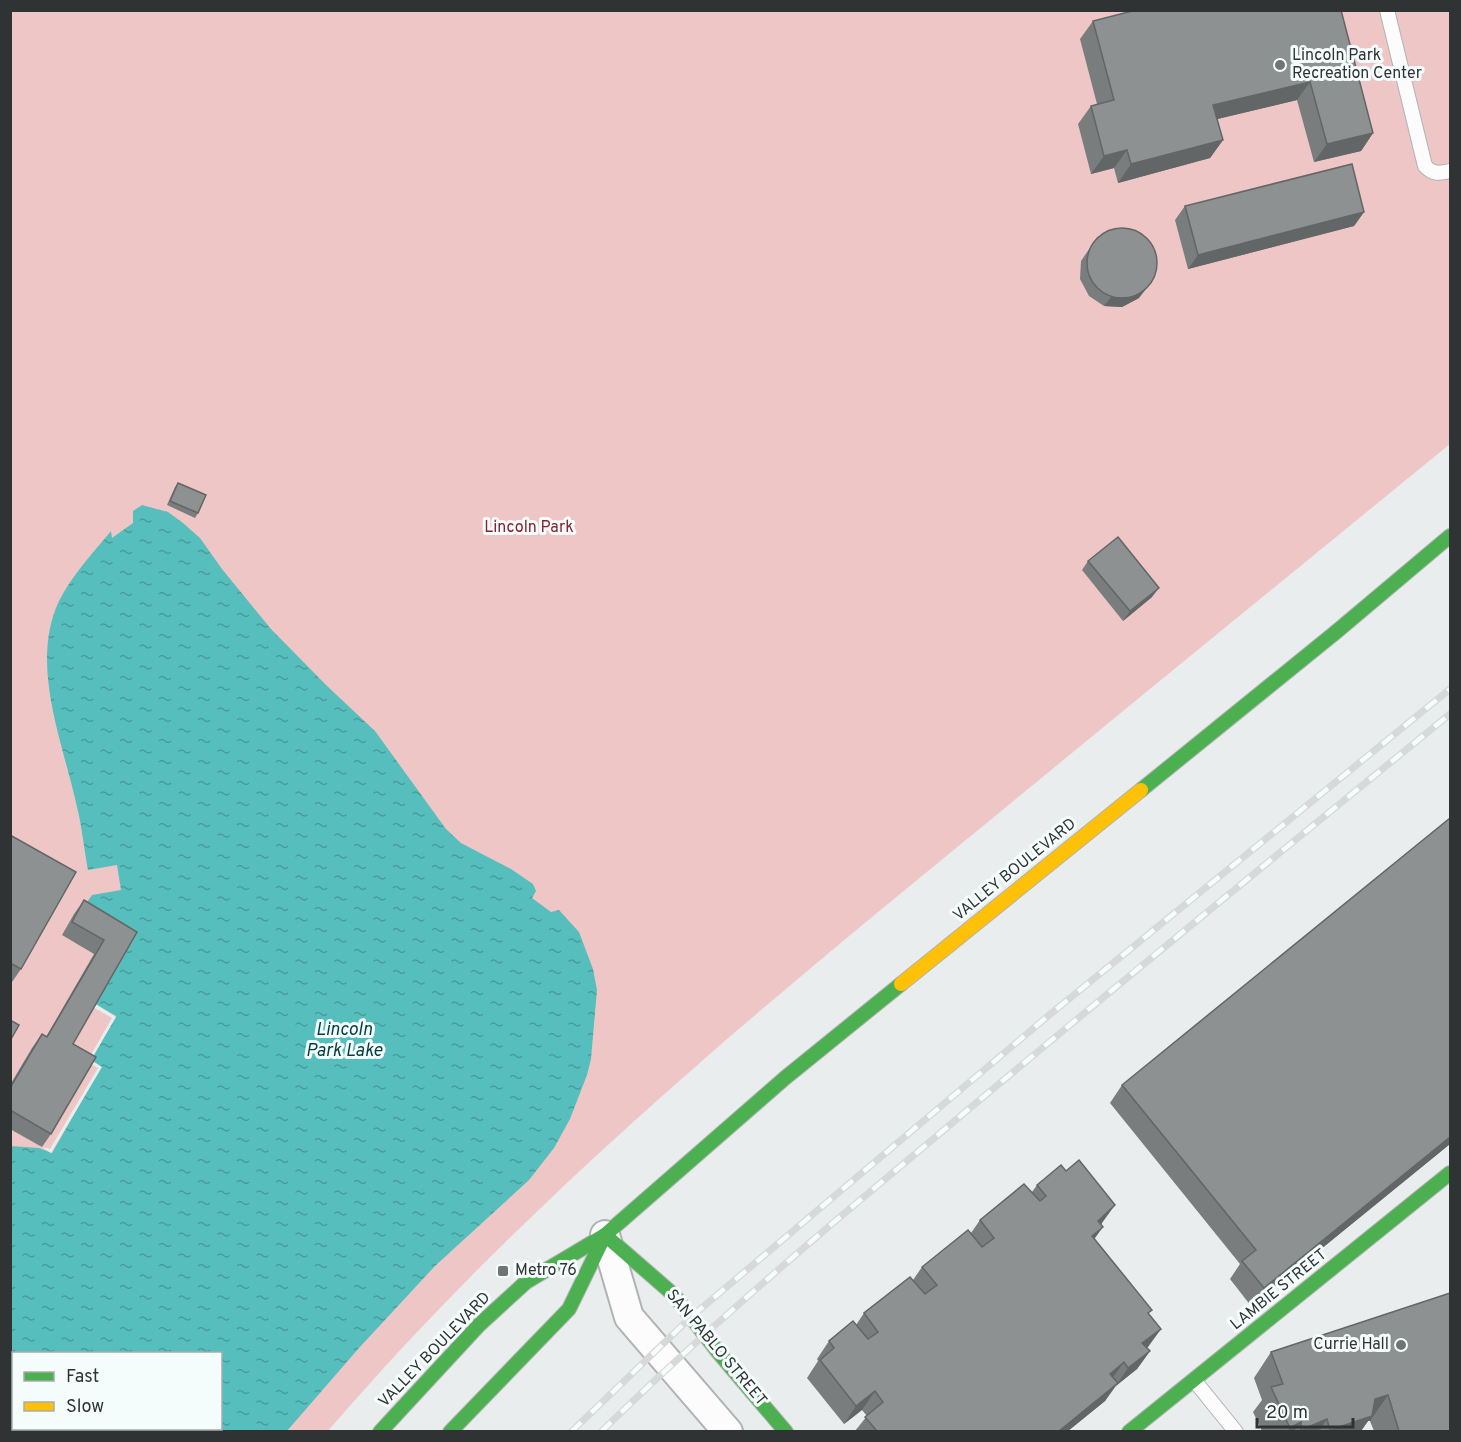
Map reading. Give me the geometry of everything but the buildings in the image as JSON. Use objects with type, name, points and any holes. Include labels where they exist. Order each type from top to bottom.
[{"type":"main road","name":"VALLEY BOULEVARD","points":[[380,1431],[479,1325],[526,1282],[605,1235],[785,1078],[1336,632],[1450,536]]},
{"type":"main road","name":"LAMBIE STREET","points":[[1129,1431],[1450,1173]]},
{"type":"main road","name":"VALLEY BOULEVARD","points":[[450,1431],[569,1309],[605,1235]]},
{"type":"main road","name":"SAN PABLO STREET","points":[[605,1235],[674,1295],[718,1352],[786,1431]]},
{"type":"street","points":[[605,1235],[629,1317],[728,1431]]},
{"type":"lane","points":[[1387,10],[1425,166],[1437,174],[1450,171]]},
{"type":"lane","points":[[1194,1380],[1236,1431]]},
{"type":"green space","name":"Lincoln Park","points":[[10,11],[1450,11],[1450,444],[877,912],[712,1052],[552,1197],[475,1272],[400,1350],[328,1431],[11,1431]]},
{"type":"water","name":"Lincoln Park Lake","points":[[142,505],[168,512],[200,538],[271,629],[375,731],[446,829],[461,843],[511,869],[533,884],[536,891],[532,898],[551,912],[559,910],[579,932],[593,969],[597,990],[591,1059],[587,1075],[570,1119],[554,1148],[529,1180],[435,1266],[359,1348],[287,1431],[11,1431],[10,1146],[39,1148],[52,1153],[101,1067],[91,1060],[116,1016],[95,1004],[128,945],[79,914],[92,895],[121,890],[117,865],[88,870],[79,815],[52,704],[47,651],[51,626],[59,601],[70,582],[111,531],[112,538],[133,523],[133,511]]},
{"type":"pier","points":[[94,1003],[116,1017],[91,1060],[102,1067],[51,1153],[42,1147],[50,1149],[98,1068],[88,1060],[112,1018],[93,1007]]},
{"type":"railway","points":[[571,1432],[691,1317],[1048,1016],[1450,689]]},
{"type":"railway","points":[[601,1432],[722,1319],[847,1211],[1125,979],[1450,714]]},
{"type":"traffic: fast","points":[[1141,790],[1450,536]]},
{"type":"traffic: fast","points":[[380,1432],[479,1325],[526,1282],[605,1235],[785,1078],[901,984]]},
{"type":"traffic: fast","points":[[1129,1432],[1450,1173]]},
{"type":"traffic: fast","points":[[605,1235],[674,1295],[718,1352],[786,1432]]},
{"type":"traffic: fast","points":[[450,1432],[569,1309],[605,1235]]},
{"type":"traffic: slow","points":[[901,984],[1141,790]]},
{"type":"place","name":"Lincoln Park Recreation Center","points":[[1280,65]]},
{"type":"place","name":"Metro 76","points":[[503,1271]]},
{"type":"place","name":"Currie Hall","points":[[1401,1345]]}]
